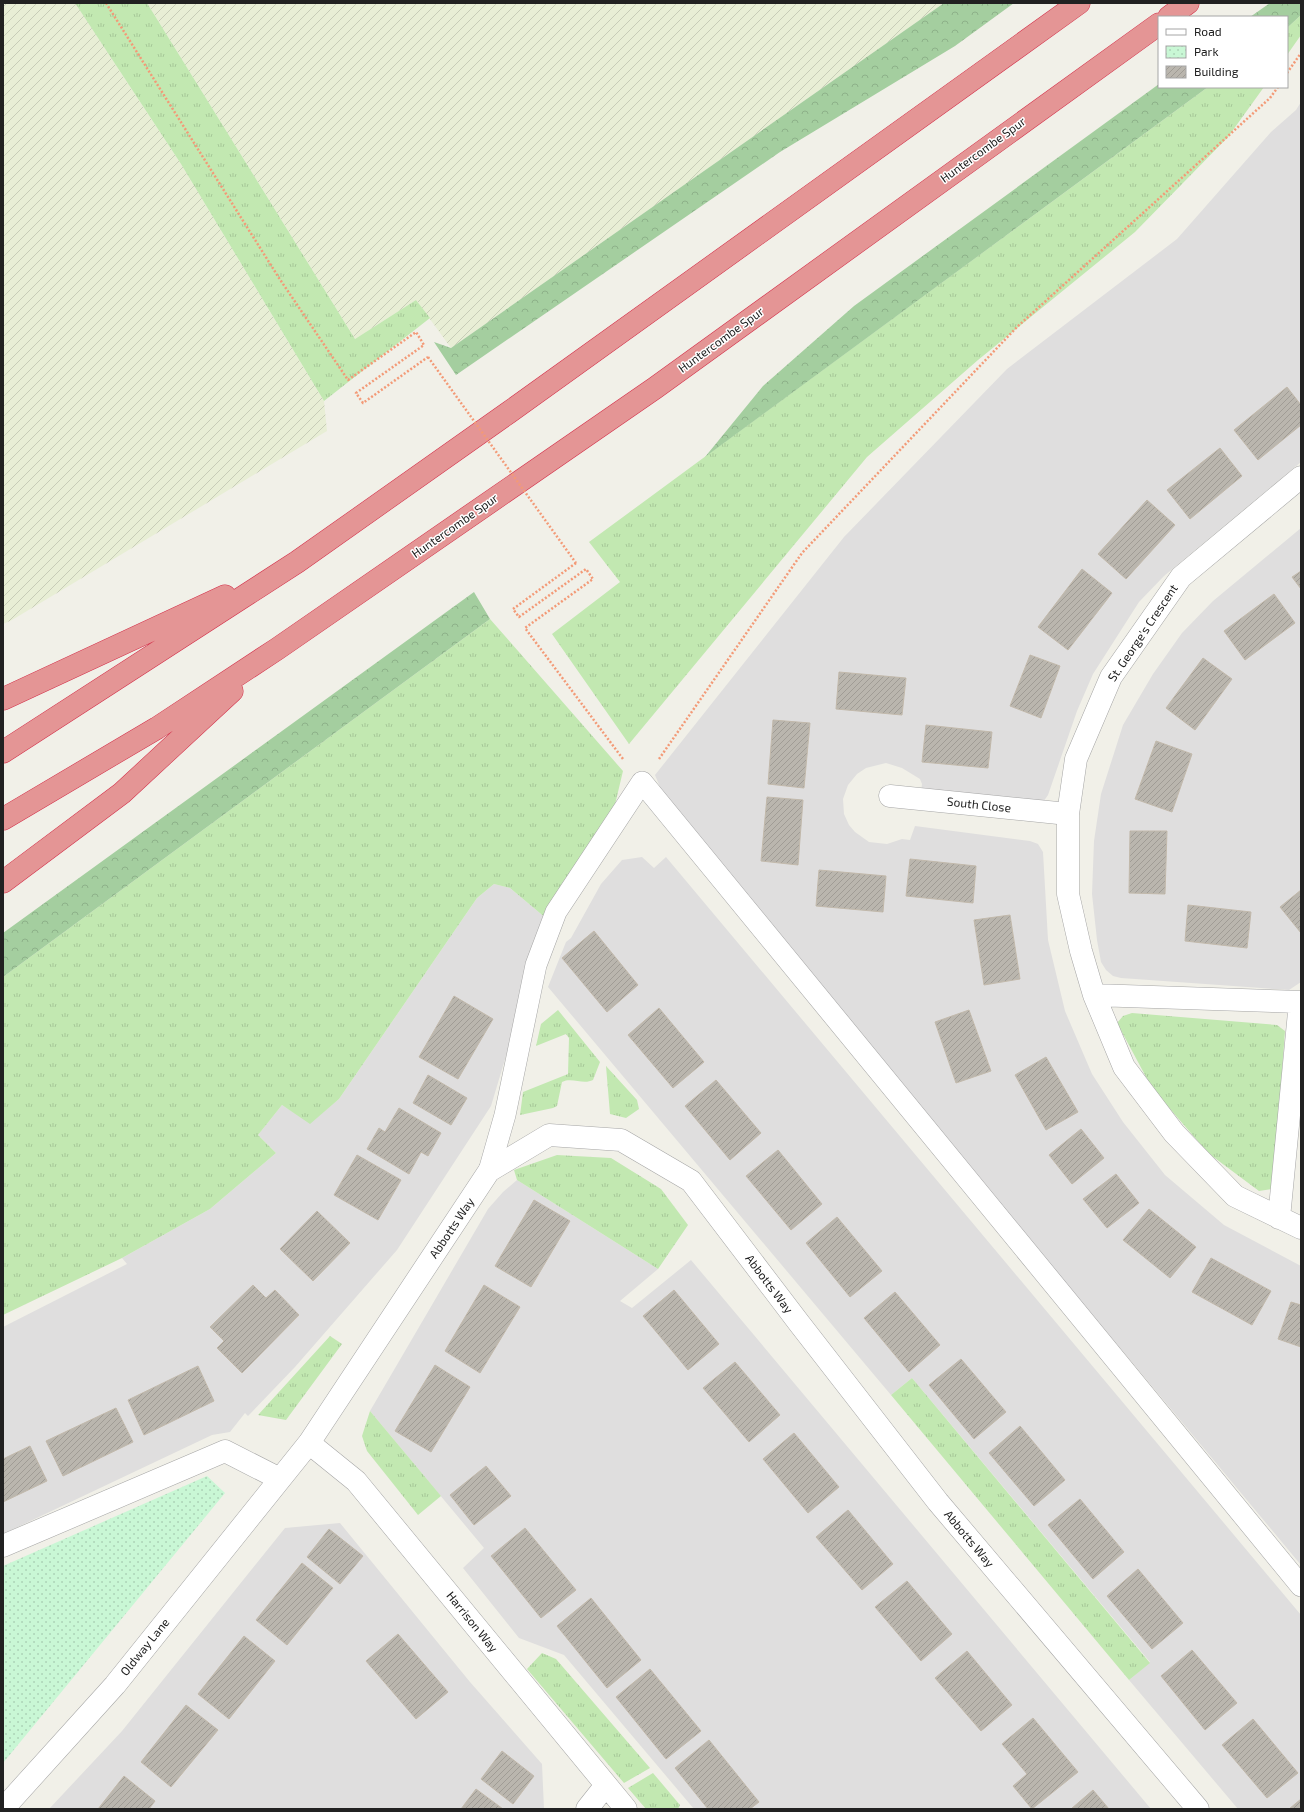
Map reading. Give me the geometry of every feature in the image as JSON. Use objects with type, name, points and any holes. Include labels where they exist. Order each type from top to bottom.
[{"type":"highway","points":[[3,752],[297,562],[508,413],[1079,3]]},
{"type":"highway","points":[[1170,16],[1188,3]]},
{"type":"highway","name":"Huntercombe Spur","points":[[277,649],[655,388],[1158,25]]},
{"type":"highway","points":[[3,699],[297,562]]},
{"type":"highway","points":[[3,820],[157,728],[277,649]]},
{"type":"highway","points":[[3,882],[122,793],[277,649]]},
{"type":"street","name":"St. George's Crescent","points":[[1301,477],[1181,577],[1111,677],[1076,759],[1068,814],[1068,894],[1081,951],[1094,995],[1124,1067],[1174,1133],[1235,1196],[1301,1228]]},
{"type":"street","name":"South Close","points":[[890,796],[1068,814]]},
{"type":"street","points":[[1094,995],[1300,1002],[1279,1218]]},
{"type":"street","name":"Abbotts Way","points":[[309,1443],[489,1171],[549,1135],[621,1140],[691,1181],[938,1502],[1198,1809]]},
{"type":"street","name":"Oldway Lane","points":[[3,1809],[115,1685],[309,1443]]},
{"type":"street","name":"Harrison Way","points":[[309,1443],[356,1481],[626,1809]]},
{"type":"street","points":[[3,1546],[224,1451],[280,1479]]},
{"type":"street","points":[[587,1809],[606,1785]]},
{"type":"lane","points":[[489,1171],[505,1115],[536,965],[556,912],[642,782],[1301,1586]]},
{"type":"path","points":[[106,3],[279,278],[348,380],[416,332],[424,345],[356,393],[363,403],[428,357],[576,563],[513,609],[519,617],[586,569],[593,579],[525,628],[619,756]]},
{"type":"path","points":[[1288,72],[1301,53]]},
{"type":"path","points":[[642,782],[802,553],[1017,327],[1270,98],[1277,88]]},
{"type":"shaded area","points":[[1301,102],[1301,462],[1164,576],[1139,602],[1093,674],[1077,711],[1048,795],[1041,805],[921,792],[922,784],[920,779],[902,768],[886,763],[866,768],[857,774],[848,785],[843,799],[844,814],[849,825],[855,832],[869,842],[887,844],[902,839],[910,840],[915,826],[1030,841],[1038,844],[1043,852],[1048,940],[1065,1011],[1092,1074],[1123,1122],[1165,1175],[1224,1225],[1301,1266],[1301,1565],[811,977],[671,814],[655,775],[844,537],[1007,369],[1177,239],[1271,132],[1296,110]]},
{"type":"shaded area","points":[[1301,528],[1301,982],[1289,990],[1121,978],[1113,976],[1106,970],[1101,962],[1097,940],[1092,894],[1094,841],[1101,794],[1123,725],[1153,674],[1182,633],[1213,601]]},
{"type":"shaded area","points":[[642,857],[654,868],[666,857],[1301,1615],[1301,1809],[1238,1809],[1129,1680],[1150,1662],[912,1378],[891,1395],[548,987],[566,942],[571,938],[601,884],[622,860]]},
{"type":"shaded area","points":[[494,884],[510,888],[547,919],[491,1106],[397,1250],[295,1367],[248,1416],[245,1413],[230,1432],[212,1435],[3,1534],[3,1327],[127,1264],[122,1258],[210,1209],[276,1153],[258,1135],[282,1105],[310,1123],[339,1099],[477,898]]},
{"type":"shaded area","points":[[517,1180],[658,1269],[620,1301],[632,1308],[691,1260],[1151,1809],[694,1809],[564,1655],[519,1638],[463,1568],[484,1548],[370,1411],[488,1209],[503,1192]]},
{"type":"shaded area","points":[[340,1523],[470,1682],[542,1764],[544,1809],[49,1809],[122,1731],[285,1528]]},
{"type":"green space","points":[[3,3],[75,3],[181,164],[324,401],[327,431],[3,624]]},
{"type":"green space","points":[[75,3],[147,3],[355,339],[416,300],[430,318],[324,401],[181,164]]},
{"type":"green space","points":[[147,3],[944,3],[451,348],[416,300],[355,339]]},
{"type":"green space","points":[[944,3],[1014,3],[955,46],[780,152],[456,375],[434,342],[451,348]]},
{"type":"green space","points":[[1270,3],[1301,3],[1301,15],[1288,27],[1288,16],[1251,16]]},
{"type":"green space","points":[[1301,15],[1301,35],[1288,54],[1288,27]]},
{"type":"green space","points":[[1158,85],[1158,88],[1207,88],[705,457],[763,386],[854,306]]},
{"type":"green space","points":[[1207,88],[1263,88],[1228,137],[1135,232],[978,360],[867,457],[629,744],[552,634],[620,582],[589,542]]},
{"type":"green space","points":[[474,592],[490,619],[3,977],[3,933]]},
{"type":"green space","points":[[490,619],[623,771],[608,834],[547,919],[510,888],[494,884],[477,898],[339,1099],[310,1124],[282,1105],[258,1135],[276,1153],[210,1209],[122,1258],[3,1315],[3,977]]},
{"type":"green space","points":[[558,1010],[600,1062],[593,1080],[585,1082],[570,1080],[562,1082],[557,1106],[520,1115],[523,1092],[568,1074],[569,1038],[566,1034],[536,1046],[541,1024]]},
{"type":"green space","points":[[1132,1013],[1277,1025],[1285,1031],[1274,1181],[1272,1189],[1259,1191],[1208,1153],[1152,1088],[1117,1023],[1123,1016]]},
{"type":"green space","points":[[606,1066],[637,1100],[639,1109],[626,1118],[610,1114]]},
{"type":"green space","points":[[557,1155],[611,1158],[661,1189],[688,1225],[658,1269],[517,1180],[514,1170]]},
{"type":"green space","points":[[330,1336],[342,1344],[286,1420],[258,1415]]},
{"type":"green space","points":[[912,1378],[1150,1663],[1129,1680],[891,1395]]},
{"type":"green space","points":[[370,1411],[441,1496],[418,1515],[367,1451],[362,1436]]},
{"type":"green space","points":[[207,1476],[225,1493],[3,1763],[3,1566]]},
{"type":"green space","points":[[542,1653],[556,1659],[650,1768],[624,1783],[527,1669]]},
{"type":"green space","points":[[653,1773],[680,1805],[678,1809],[646,1809],[628,1788]]},
{"type":"building","points":[[1287,387],[1301,405],[1301,425],[1258,460],[1234,430]]},
{"type":"building","points":[[1220,448],[1242,476],[1190,519],[1167,490]]},
{"type":"building","points":[[1147,500],[1175,525],[1126,579],[1098,554]]},
{"type":"building","points":[[1082,569],[1112,593],[1068,650],[1038,627]]},
{"type":"building","points":[[1301,571],[1301,589],[1292,577]]},
{"type":"building","points":[[1274,594],[1295,623],[1245,660],[1224,631]]},
{"type":"building","points":[[1030,655],[1060,666],[1041,718],[1010,706]]},
{"type":"building","points":[[1203,658],[1232,679],[1195,730],[1166,708]]},
{"type":"building","points":[[839,672],[906,678],[902,715],[836,709]]},
{"type":"building","points":[[773,720],[810,723],[804,788],[768,784]]},
{"type":"building","points":[[926,725],[992,732],[988,768],[922,762]]},
{"type":"building","points":[[1156,741],[1192,754],[1172,812],[1135,799]]},
{"type":"building","points":[[767,797],[803,800],[798,865],[761,861]]},
{"type":"building","points":[[1130,831],[1167,831],[1165,894],[1129,893]]},
{"type":"building","points":[[910,859],[976,866],[973,903],[906,896]]},
{"type":"building","points":[[819,870],[886,876],[883,912],[816,906]]},
{"type":"building","points":[[1301,890],[1301,933],[1280,907]]},
{"type":"building","points":[[1188,905],[1251,912],[1247,948],[1185,941]]},
{"type":"building","points":[[1010,915],[1020,979],[984,985],[974,920]]},
{"type":"building","points":[[594,931],[638,985],[607,1012],[562,958]]},
{"type":"building","points":[[454,996],[493,1019],[458,1079],[419,1057]]},
{"type":"building","points":[[659,1008],[704,1062],[673,1088],[628,1035]]},
{"type":"building","points":[[969,1010],[991,1071],[956,1083],[935,1022]]},
{"type":"building","points":[[1046,1057],[1078,1112],[1046,1130],[1015,1075]]},
{"type":"building","points":[[428,1075],[467,1098],[451,1125],[413,1103]]},
{"type":"building","points":[[716,1080],[761,1133],[730,1160],[685,1106]]},
{"type":"building","points":[[399,1108],[441,1133],[428,1156],[421,1152],[409,1174],[367,1149],[379,1128],[385,1132]]},
{"type":"building","points":[[1081,1129],[1104,1158],[1072,1184],[1049,1155]]},
{"type":"building","points":[[778,1150],[822,1204],[791,1230],[746,1176]]},
{"type":"building","points":[[357,1155],[401,1180],[378,1220],[334,1195]]},
{"type":"building","points":[[1116,1174],[1139,1203],[1107,1228],[1083,1199]]},
{"type":"building","points":[[534,1200],[570,1221],[531,1287],[495,1266]]},
{"type":"building","points":[[1149,1209],[1196,1247],[1170,1278],[1123,1240]]},
{"type":"building","points":[[317,1211],[350,1243],[313,1281],[280,1249]]},
{"type":"building","points":[[837,1217],[882,1271],[850,1297],[806,1243]]},
{"type":"building","points":[[1211,1258],[1271,1291],[1252,1325],[1192,1292]]},
{"type":"building","points":[[253,1285],[266,1298],[275,1290],[299,1315],[242,1373],[217,1348],[224,1341],[210,1327]]},
{"type":"building","points":[[484,1285],[520,1307],[480,1373],[445,1351]]},
{"type":"building","points":[[674,1290],[719,1344],[688,1370],[643,1316]]},
{"type":"building","points":[[895,1292],[940,1345],[909,1372],[864,1318]]},
{"type":"building","points":[[1291,1302],[1301,1305],[1301,1347],[1278,1339]]},
{"type":"building","points":[[961,1359],[1006,1412],[974,1439],[929,1385]]},
{"type":"building","points":[[735,1362],[780,1415],[749,1442],[703,1388]]},
{"type":"building","points":[[435,1365],[470,1387],[431,1452],[395,1431]]},
{"type":"building","points":[[198,1366],[214,1401],[144,1435],[128,1400]]},
{"type":"building","points":[[116,1408],[133,1442],[63,1476],[46,1441]]},
{"type":"building","points":[[1020,1426],[1065,1480],[1034,1506],[989,1453]]},
{"type":"building","points":[[794,1433],[839,1487],[808,1513],[763,1459]]},
{"type":"building","points":[[30,1446],[47,1481],[3,1502],[3,1459]]},
{"type":"building","points":[[486,1466],[511,1496],[474,1525],[450,1495]]},
{"type":"building","points":[[1080,1499],[1124,1552],[1093,1579],[1048,1525]]},
{"type":"building","points":[[848,1510],[893,1564],[862,1590],[816,1537]]},
{"type":"building","points":[[525,1528],[576,1590],[541,1618],[491,1556]]},
{"type":"building","points":[[329,1529],[363,1556],[340,1584],[307,1557]]},
{"type":"building","points":[[302,1563],[333,1588],[287,1645],[256,1620]]},
{"type":"building","points":[[1138,1569],[1183,1623],[1152,1649],[1107,1596]]},
{"type":"building","points":[[907,1581],[952,1634],[921,1661],[875,1607]]},
{"type":"building","points":[[591,1598],[641,1660],[607,1688],[557,1626]]},
{"type":"building","points":[[398,1634],[448,1692],[416,1719],[366,1661]]},
{"type":"building","points":[[244,1636],[275,1661],[229,1719],[198,1694]]},
{"type":"building","points":[[1192,1650],[1237,1703],[1205,1730],[1161,1676]]},
{"type":"building","points":[[967,1651],[1012,1705],[981,1731],[935,1678]]},
{"type":"building","points":[[650,1669],[701,1731],[666,1759],[616,1697]]},
{"type":"building","points":[[186,1705],[218,1730],[171,1787],[141,1762]]},
{"type":"building","points":[[1033,1718],[1078,1772],[1032,1809],[1013,1786],[1027,1774],[1002,1744]]},
{"type":"building","points":[[1253,1719],[1298,1773],[1267,1798],[1222,1745]]},
{"type":"building","points":[[709,1740],[759,1802],[750,1809],[708,1809],[675,1768]]},
{"type":"building","points":[[502,1751],[534,1776],[513,1804],[481,1779]]},
{"type":"building","points":[[124,1776],[155,1801],[149,1809],[98,1809]]},
{"type":"building","points":[[476,1789],[503,1809],[461,1809]]},
{"type":"building","points":[[1093,1790],[1109,1809],[1071,1809]]},
{"type":"building","points":[[1301,1799],[1301,1809],[1289,1809]]}]
